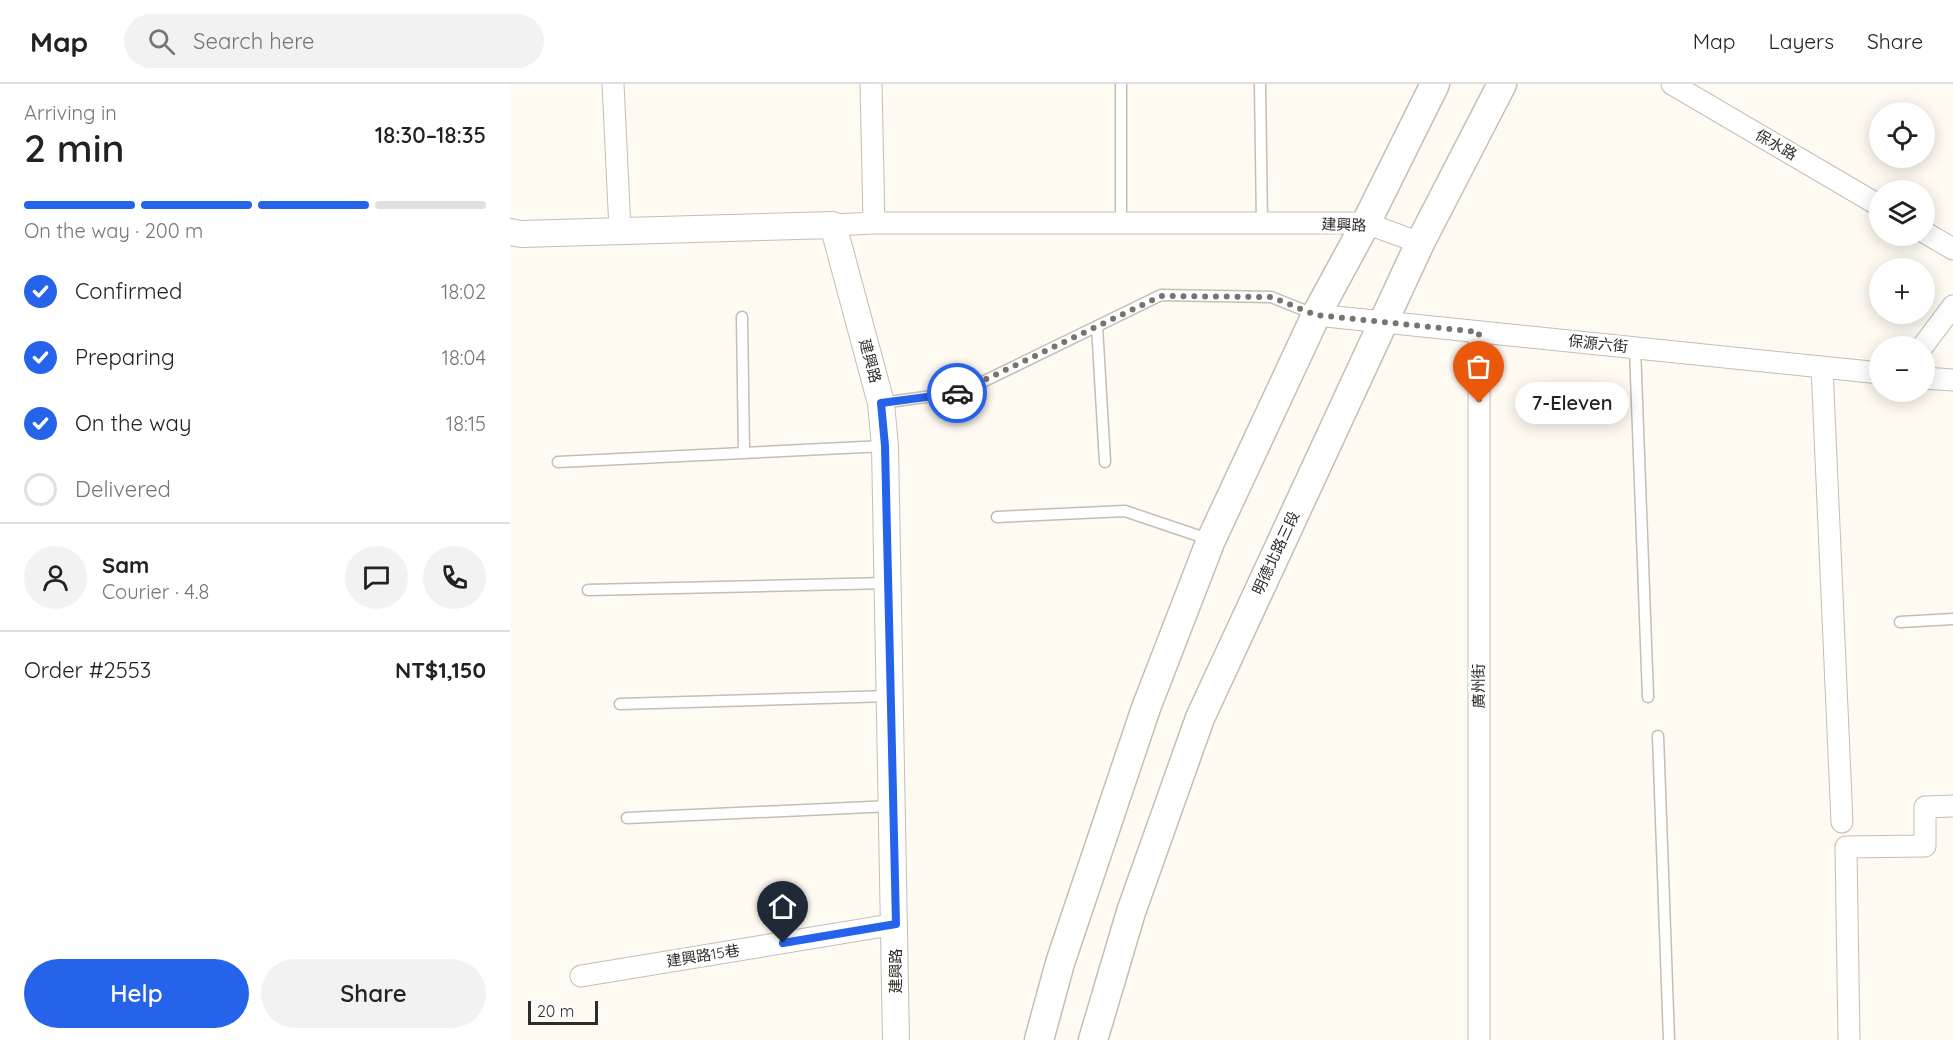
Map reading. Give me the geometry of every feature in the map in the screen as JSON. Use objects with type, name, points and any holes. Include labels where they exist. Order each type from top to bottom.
[{"type":"main road","points":[[1039,1040],[1060,963],[1146,708],[1211,540],[1316,315],[1366,223],[1436,84]]},
{"type":"main road","name":"明德北路三段","points":[[1094,1040],[1131,912],[1200,718],[1420,243],[1502,84]]},
{"type":"street","points":[[612,84],[620,231]]},
{"type":"street","points":[[872,84],[874,223]]},
{"type":"street","name":"保水路","points":[[1672,84],[1869,200]]},
{"type":"street","name":"建興路","points":[[510,232],[521,234],[874,223],[1366,223],[1420,243]]},
{"type":"street","name":"建興路","points":[[833,225],[881,403],[885,446],[896,924],[896,1040]]},
{"type":"street","points":[[1935,238],[1953,249]]},
{"type":"street","points":[[1930,336],[1953,306]]},
{"type":"street","name":"保源六街","points":[[1316,315],[1869,372]]},
{"type":"street","name":"廣州街","points":[[1479,332],[1479,1040]]},
{"type":"street","points":[[1822,367],[1842,822]]},
{"type":"street","points":[[1935,379],[1953,380]]},
{"type":"street","points":[[1849,1040],[1846,848],[1925,846],[1925,807],[1953,806]]},
{"type":"street","name":"建興路15巷","points":[[581,976],[896,924]]},
{"type":"lane","points":[[1121,84],[1121,223]]},
{"type":"lane","points":[[1260,84],[1262,224]]},
{"type":"lane","points":[[881,403],[962,392],[1161,296],[1271,297],[1316,315]]},
{"type":"lane","points":[[742,316],[744,453]]},
{"type":"lane","points":[[1097,326],[1105,462]]},
{"type":"lane","points":[[1635,348],[1648,697]]},
{"type":"lane","points":[[558,462],[885,446]]},
{"type":"lane","points":[[998,517],[1125,511],[1211,540]]},
{"type":"lane","points":[[588,590],[887,583]]},
{"type":"lane","points":[[1900,622],[1953,619]]},
{"type":"lane","points":[[620,704],[890,696]]},
{"type":"lane","points":[[1658,736],[1669,1040]]},
{"type":"lane","points":[[627,818],[892,806]]},
{"type":"way so far","points":[[957,393],[1161,296],[1271,297],[1316,315],[1479,332],[1479,403]]},
{"type":"place","name":"7-Eleven","points":[[1479,403]]},
{"type":"route","points":[[783,943],[896,924],[885,446],[881,403],[957,393]]}]
